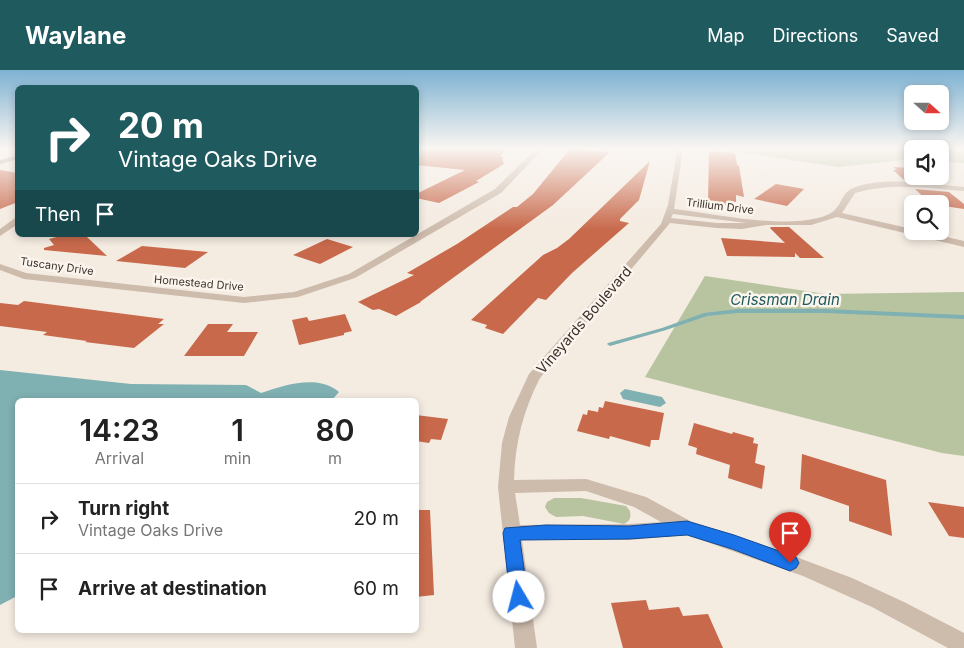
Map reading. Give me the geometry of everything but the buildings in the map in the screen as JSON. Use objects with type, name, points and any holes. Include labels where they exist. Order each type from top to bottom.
[{"type":"street","name":"Homestead Drive","points":[[111,286],[244,300],[294,295],[317,289],[352,276],[498,192],[514,176]]},
{"type":"street","name":"Vineyards Boulevard","points":[[526,648],[506,487],[506,461],[511,428],[520,403],[534,377],[659,234],[669,215],[676,176]]},
{"type":"street","points":[[964,189],[904,185],[861,188],[852,191],[836,214],[964,244]]},
{"type":"street","name":"Trillium Drive","points":[[669,215],[766,223],[818,220],[836,214]]},
{"type":"street","points":[[0,233],[15,222]]},
{"type":"street","name":"Tuscany Drive","points":[[0,267],[24,276],[111,286]]},
{"type":"street","points":[[506,487],[586,485],[640,502],[687,528],[734,542],[828,577],[906,613],[964,645]]},
{"type":"street","points":[[511,533],[629,532],[687,528]]},
{"type":"green space","points":[[705,276],[826,294],[964,292],[964,456],[942,453],[645,377]]},
{"type":"green space","points":[[554,498],[581,498],[626,506],[630,511],[630,517],[624,524],[583,516],[556,517],[549,513],[545,507],[547,502]]},
{"type":"water","points":[[0,370],[131,384],[246,385],[261,393],[291,384],[311,382],[321,383],[339,392],[334,398],[15,398],[15,597],[0,605]]},
{"type":"water","points":[[625,389],[662,397],[666,403],[660,407],[623,399],[620,393]]},
{"type":"waterway","name":"Crissman Drain","points":[[610,344],[664,329],[706,314],[738,311],[826,311],[964,317]]},
{"type":"route","points":[[519,597],[511,533],[629,532],[687,528],[734,542],[790,563]]}]
